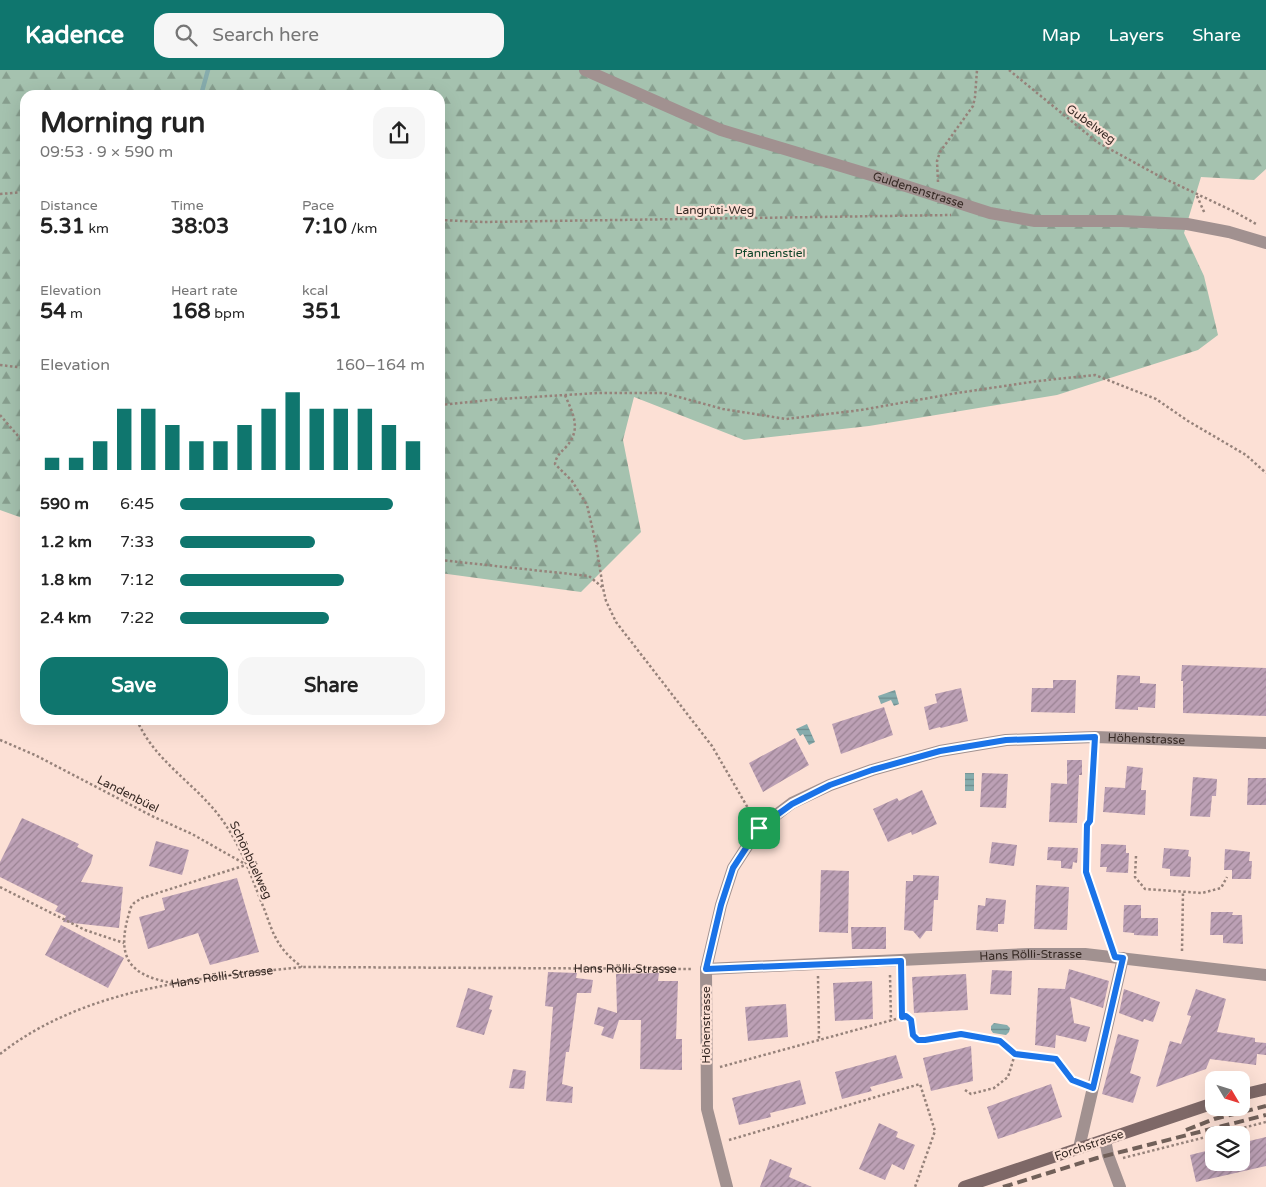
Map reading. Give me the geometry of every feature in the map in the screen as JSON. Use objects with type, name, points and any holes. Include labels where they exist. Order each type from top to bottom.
[{"type":"main road","points":[[1250,1093],[1266,1089]]},
{"type":"main road","name":"Forchstrasse","points":[[964,1187],[1205,1106]]},
{"type":"street","name":"Guldenenstrasse","points":[[585,70],[721,130],[1009,218],[1035,221],[1122,221],[1187,224],[1229,232],[1266,243]]},
{"type":"street","name":"Höhenstrasse","points":[[727,1187],[707,1109],[706,969],[721,905],[733,868],[759,828],[792,804],[830,785],[872,770],[940,751],[1006,740],[1095,737],[1266,743]]},
{"type":"street","name":"Hans Rölli-Strasse","points":[[706,969],[1029,954],[1084,954],[1266,976]]},
{"type":"street","points":[[1080,1148],[1119,957]]},
{"type":"street","points":[[1105,1140],[1110,1161],[1120,1187]]},
{"type":"path","points":[[939,197],[937,161],[944,145],[973,106],[977,70]]},
{"type":"path","name":"Gubelweg","points":[[1010,70],[1098,142],[1196,195],[1235,212],[1261,228]]},
{"type":"path","points":[[0,194],[20,192]]},
{"type":"path","name":"Langrüti-Weg","points":[[445,220],[483,222],[952,215]]},
{"type":"path","points":[[0,364],[20,367]]},
{"type":"path","points":[[445,404],[500,398],[565,394],[664,394],[723,410],[786,419],[861,410],[1020,384],[1095,375],[1156,399],[1188,421],[1246,454],[1266,473]]},
{"type":"path","points":[[565,394],[575,420],[572,440],[556,458],[555,464],[572,481],[586,505],[596,544],[606,601],[616,622],[712,746],[759,828]]},
{"type":"path","points":[[0,415],[20,438]]},
{"type":"path","points":[[445,561],[589,576],[603,588]]},
{"type":"path","name":"Schönbüelweg","points":[[140,725],[154,749],[216,811],[234,839],[279,944],[290,958],[302,967]]},
{"type":"path","points":[[1095,737],[1090,821],[1087,825],[1086,872],[1119,957]]},
{"type":"path","name":"Landenbüel","points":[[0,740],[35,755],[152,816],[192,834],[246,865]]},
{"type":"path","points":[[1136,856],[1135,877],[1146,889],[1202,893],[1221,888],[1227,877]]},
{"type":"path","points":[[176,984],[153,979],[136,970],[128,961],[124,943],[132,907],[138,900],[246,865]]},
{"type":"path","points":[[0,887],[84,930],[124,943]]},
{"type":"path","points":[[1181,965],[1183,892]]},
{"type":"path","points":[[895,961],[902,1017]]},
{"type":"path","points":[[891,1021],[895,961]]},
{"type":"path","points":[[818,964],[819,1040]]},
{"type":"path","name":"Hans Rölli-Strasse","points":[[0,1054],[33,1032],[93,1005],[119,997],[176,984],[302,967],[706,969]]},
{"type":"path","points":[[707,1070],[906,1016],[911,1020],[913,1035],[918,1040],[961,1034],[1000,1041],[1015,1054],[1056,1059],[1072,1080],[1093,1088]]},
{"type":"path","points":[[964,1090],[971,1094],[994,1088],[1008,1077],[1015,1054]]},
{"type":"path","points":[[716,1144],[920,1084],[935,1131],[914,1187]]},
{"type":"path","points":[[1250,1126],[1266,1122]]},
{"type":"path","points":[[1110,1161],[1205,1137]]},
{"type":"green space","name":"Pfannenstiel","points":[[0,70],[1266,70],[1266,169],[1254,180],[1201,177],[1184,233],[1204,276],[1218,335],[1198,350],[1057,395],[869,426],[744,440],[634,397],[623,440],[641,532],[581,592],[445,574],[445,90],[20,90],[20,517],[0,510]]},
{"type":"water","points":[[895,690],[899,704],[894,706],[891,700],[881,704],[878,696]]},
{"type":"water","points":[[807,724],[815,742],[809,745],[803,734],[800,736],[796,729]]},
{"type":"water","points":[[965,773],[974,773],[974,791],[965,791]]},
{"type":"water","points":[[994,1023],[1007,1025],[1010,1028],[1009,1032],[1006,1035],[993,1033],[991,1026]]},
{"type":"building","points":[[1182,665],[1266,668],[1266,716],[1183,713]]},
{"type":"building","points":[[1117,675],[1140,676],[1140,683],[1156,684],[1155,708],[1138,707],[1138,710],[1115,709]]},
{"type":"building","points":[[1053,680],[1076,680],[1075,713],[1031,712],[1032,688],[1053,688]]},
{"type":"building","points":[[961,688],[968,721],[929,730],[924,707],[937,703],[935,694]]},
{"type":"building","points":[[884,707],[893,735],[841,754],[832,724]]},
{"type":"building","points":[[795,738],[809,765],[763,792],[749,763]]},
{"type":"building","points":[[1067,760],[1082,760],[1082,775],[1079,775],[1077,823],[1049,822],[1051,783],[1067,784]]},
{"type":"building","points":[[1127,766],[1143,768],[1141,790],[1146,790],[1145,815],[1103,812],[1105,787],[1125,788]]},
{"type":"building","points":[[982,773],[1008,774],[1006,808],[980,807]]},
{"type":"building","points":[[1193,777],[1217,779],[1216,796],[1212,796],[1210,817],[1190,816]]},
{"type":"building","points":[[1248,778],[1266,778],[1266,805],[1247,805]]},
{"type":"building","points":[[922,790],[937,824],[912,835],[911,832],[888,842],[873,809],[897,798],[899,801]]},
{"type":"building","points":[[22,818],[79,844],[77,847],[93,855],[81,882],[123,887],[119,928],[63,922],[66,916],[55,911],[58,906],[0,877],[0,862]]},
{"type":"building","points":[[156,841],[189,850],[182,875],[149,866]]},
{"type":"building","points":[[992,842],[1017,845],[1014,866],[989,863]]},
{"type":"building","points":[[1101,844],[1126,845],[1126,853],[1129,853],[1128,873],[1106,872],[1107,867],[1100,867]]},
{"type":"building","points":[[1048,847],[1078,848],[1077,863],[1073,862],[1072,869],[1061,868],[1061,861],[1047,860]]},
{"type":"building","points":[[1164,848],[1189,850],[1188,856],[1191,857],[1190,877],[1170,876],[1170,869],[1162,868]]},
{"type":"building","points":[[1225,849],[1250,852],[1249,861],[1252,861],[1251,879],[1232,879],[1232,870],[1224,870]]},
{"type":"building","points":[[821,870],[849,871],[848,933],[819,932]]},
{"type":"building","points":[[913,875],[939,876],[938,900],[934,900],[932,931],[926,931],[920,939],[913,931],[904,930],[906,881],[913,881]]},
{"type":"building","points":[[237,878],[259,952],[210,965],[198,933],[148,949],[139,917],[165,910],[162,898]]},
{"type":"building","points":[[1036,885],[1069,887],[1067,930],[1034,929]]},
{"type":"building","points":[[986,898],[1006,900],[1004,924],[998,924],[998,932],[976,930],[978,905],[985,906]]},
{"type":"building","points":[[1124,905],[1141,905],[1141,918],[1158,918],[1158,936],[1134,935],[1134,933],[1123,932]]},
{"type":"building","points":[[1211,912],[1233,912],[1232,915],[1242,915],[1243,944],[1223,943],[1223,935],[1210,935]]},
{"type":"building","points":[[61,925],[124,958],[108,988],[45,955]]},
{"type":"building","points":[[851,927],[886,927],[886,949],[852,949]]},
{"type":"building","points":[[1069,969],[1109,981],[1103,1008],[1070,997],[1074,1023],[1090,1027],[1086,1042],[1056,1035],[1055,1048],[1035,1045],[1038,988],[1065,989]]},
{"type":"building","points":[[992,970],[1012,971],[1011,995],[990,994]]},
{"type":"building","points":[[548,972],[577,973],[576,978],[593,980],[591,993],[577,993],[569,1052],[566,1052],[562,1084],[573,1087],[572,1103],[546,1101],[553,1007],[545,1006]]},
{"type":"building","points":[[659,973],[658,981],[678,981],[676,1039],[682,1039],[682,1070],[640,1069],[641,1020],[619,1020],[613,1039],[601,1035],[604,1027],[594,1024],[598,1007],[617,1013],[616,974]]},
{"type":"building","points":[[966,974],[968,1010],[914,1013],[912,977]]},
{"type":"building","points":[[872,981],[873,1019],[835,1021],[833,983]]},
{"type":"building","points":[[468,988],[493,996],[489,1009],[492,1010],[484,1035],[456,1027]]},
{"type":"building","points":[[1124,989],[1160,1002],[1153,1022],[1144,1019],[1143,1022],[1119,1013]]},
{"type":"building","points":[[1196,989],[1226,999],[1217,1032],[1255,1038],[1255,1042],[1266,1043],[1266,1055],[1257,1054],[1256,1065],[1210,1059],[1206,1069],[1156,1087],[1170,1041],[1181,1044],[1191,1016],[1187,1015]]},
{"type":"building","points":[[786,1004],[788,1037],[748,1041],[745,1007]]},
{"type":"building","points":[[1118,1034],[1139,1040],[1130,1073],[1141,1077],[1133,1103],[1102,1094]]},
{"type":"building","points":[[971,1046],[973,1081],[931,1091],[923,1058]]},
{"type":"building","points":[[896,1055],[903,1078],[870,1087],[872,1091],[842,1099],[835,1072]]},
{"type":"building","points":[[513,1069],[526,1071],[524,1089],[509,1088]]},
{"type":"building","points":[[800,1080],[806,1104],[770,1113],[771,1117],[739,1125],[732,1098]]},
{"type":"building","points":[[1051,1084],[1062,1117],[998,1139],[987,1107]]},
{"type":"building","points":[[879,1123],[898,1132],[896,1137],[915,1145],[904,1170],[892,1164],[885,1180],[859,1169]]},
{"type":"building","points":[[1266,1137],[1266,1166],[1250,1170],[1250,1141]]},
{"type":"building","points":[[1205,1151],[1205,1171],[1244,1171],[1196,1182],[1190,1155]]},
{"type":"building","points":[[770,1159],[792,1168],[789,1177],[812,1187],[760,1187]]},
{"type":"waterway","points":[[202,90],[208,70]]},
{"type":"railway","points":[[1186,1130],[1214,1119],[1266,1106]]},
{"type":"railway","points":[[1003,1187],[1097,1158],[1266,1115]]},
{"type":"route","points":[[1095,737],[1090,821],[1087,825],[1086,872],[1115,957],[1123,958],[1093,1088],[1072,1080],[1056,1059],[1015,1054],[1000,1041],[961,1034],[918,1040],[913,1035],[911,1020],[906,1016],[902,1017],[901,961],[706,969],[721,905],[733,868],[759,828],[792,804],[830,785],[872,770],[940,751],[1006,740],[1095,737]]}]
